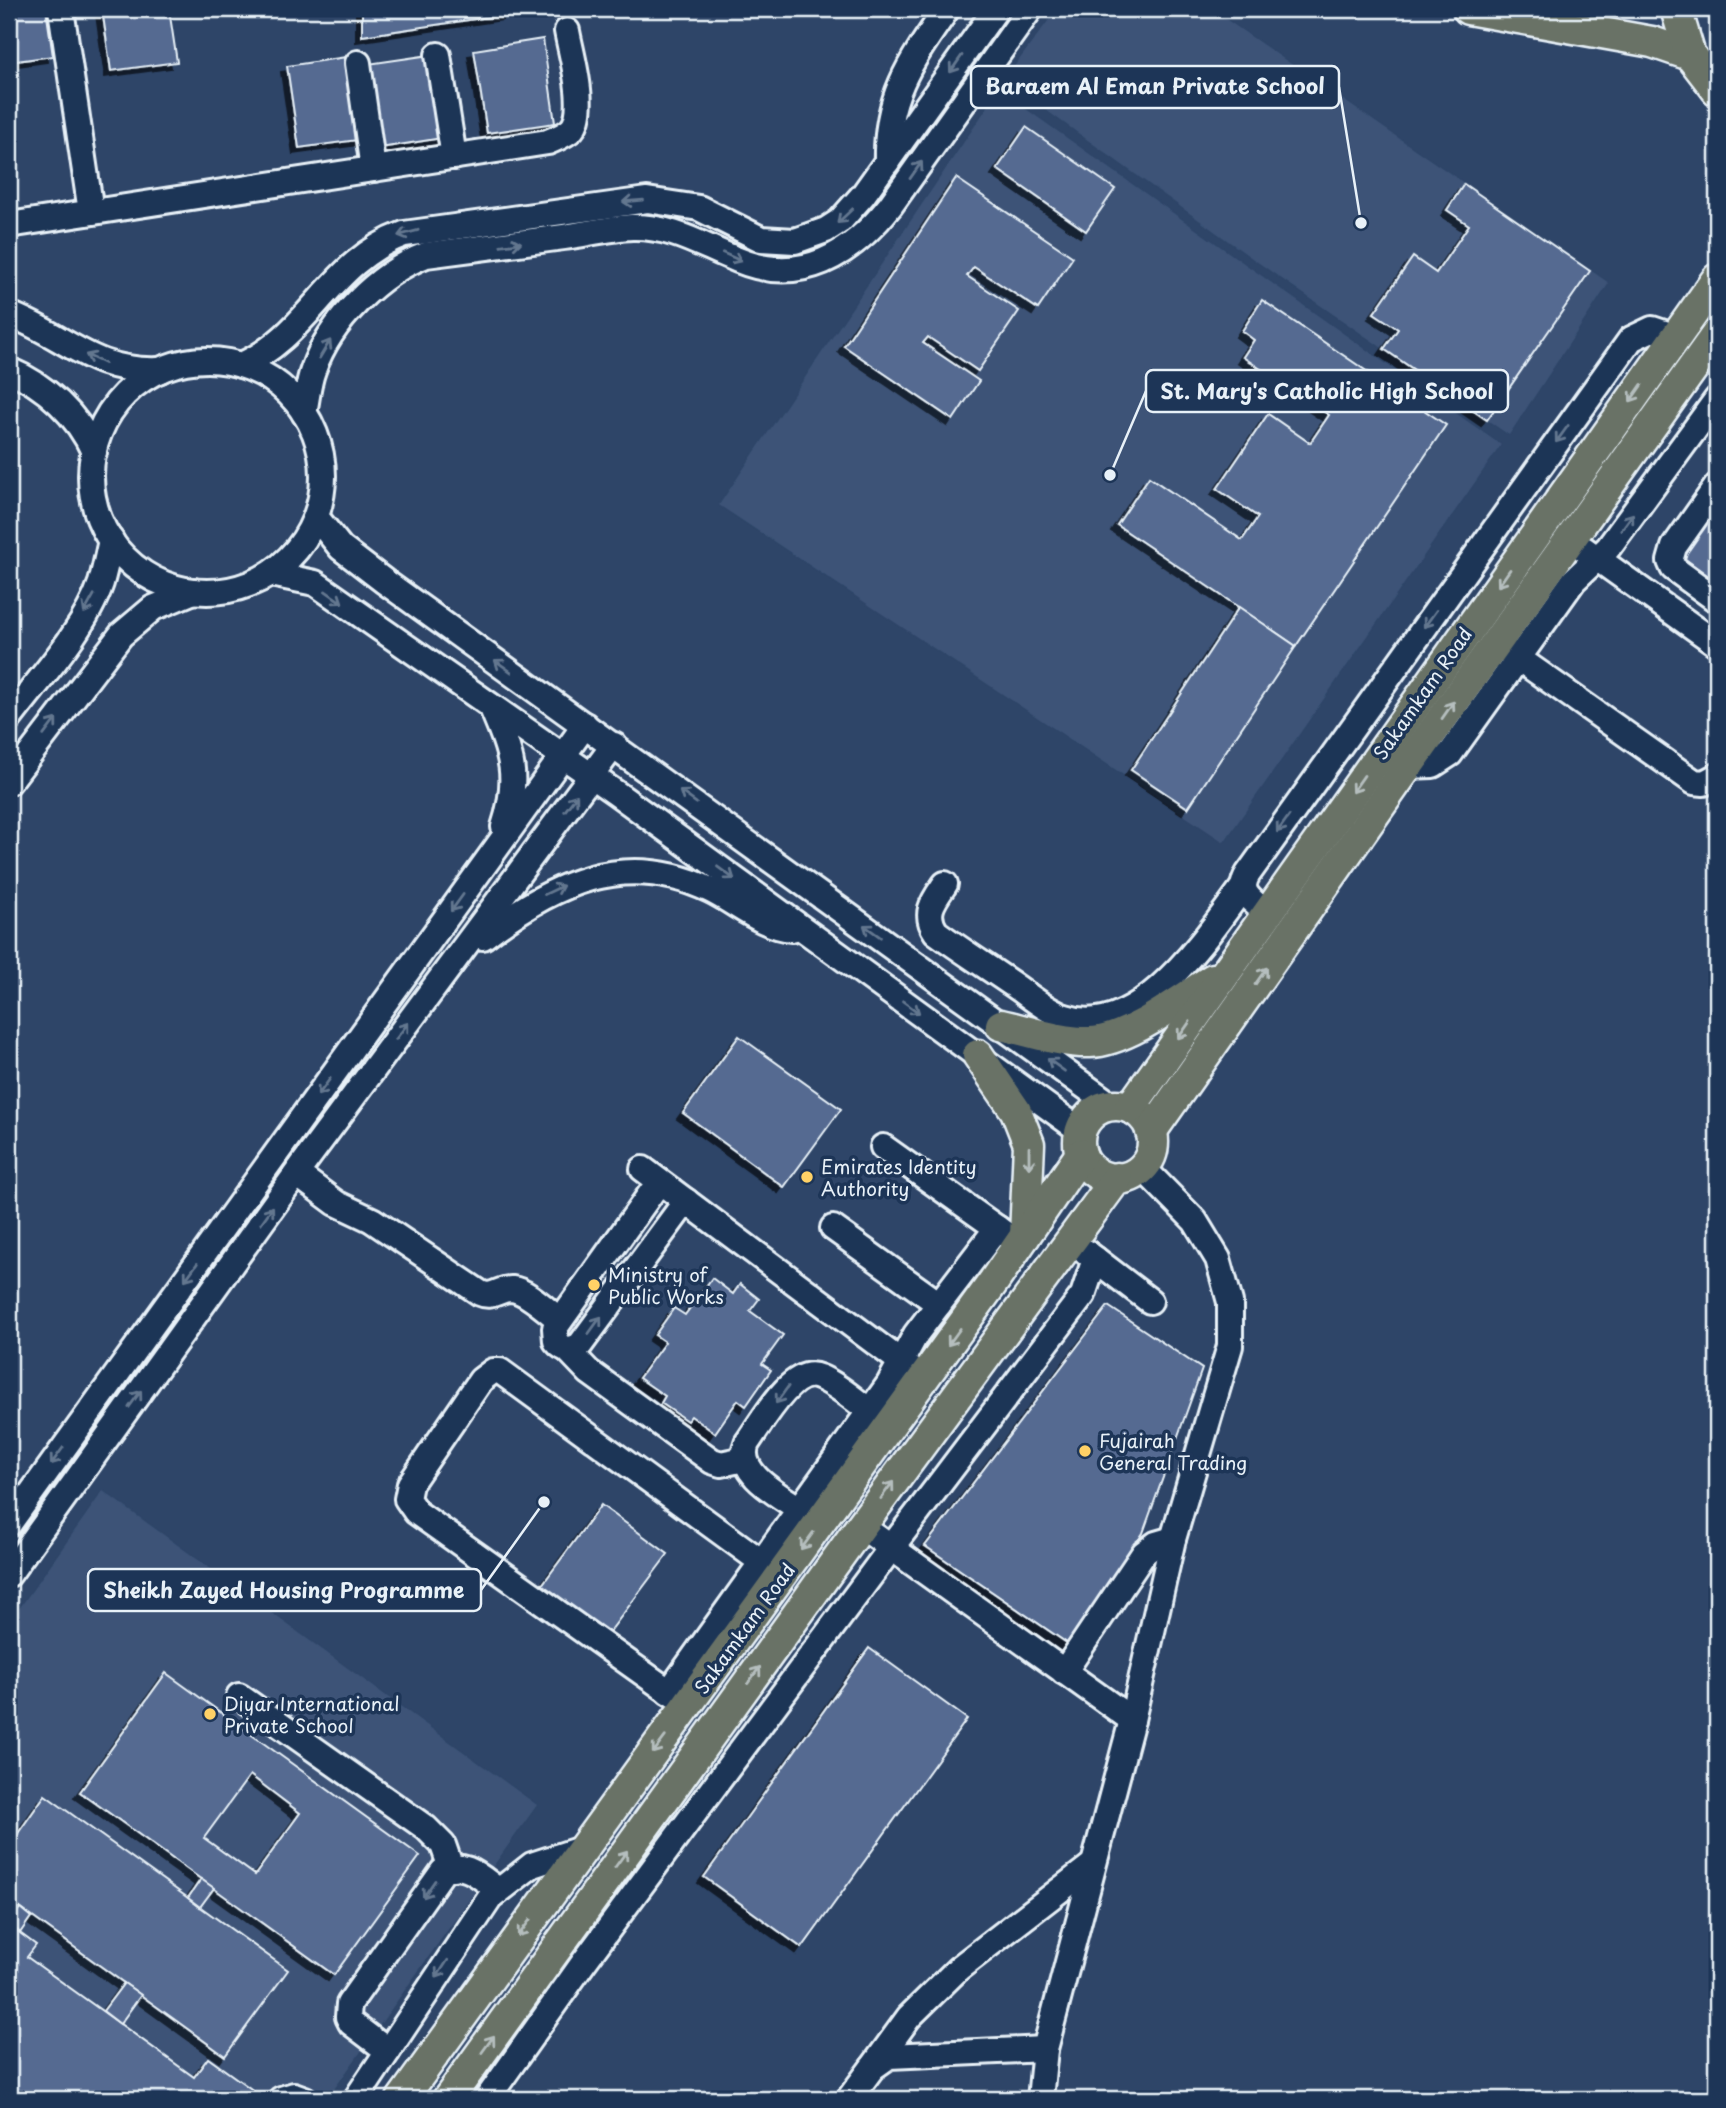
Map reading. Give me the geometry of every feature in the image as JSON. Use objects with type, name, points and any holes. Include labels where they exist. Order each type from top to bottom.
[{"type":"main road","points":[[1468,9],[1652,42],[1690,55]]},
{"type":"main road","points":[[1676,9],[1690,55],[1716,90]]},
{"type":"main road","name":"Sakamkam Road","points":[[1120,1106],[1226,971],[1717,279]]},
{"type":"main road","name":"Sakamkam Road","points":[[1151,1132],[1408,766],[1507,650],[1570,539],[1717,334]]},
{"type":"main road","points":[[1000,1025],[1078,1042],[1102,1041],[1129,1031],[1226,971]]},
{"type":"main road","points":[[978,1055],[1016,1111],[1029,1144],[1014,1237]]},
{"type":"main road","points":[[1120,1106],[1143,1117],[1151,1132],[1152,1151],[1130,1173],[1091,1169],[1081,1142],[1094,1112],[1120,1106]]},
{"type":"main road","name":"Sakamkam Road","points":[[402,2099],[581,1849],[679,1698],[912,1370],[1014,1237],[1081,1142]]},
{"type":"main road","name":"Sakamkam Road","points":[[448,2099],[861,1526],[1071,1241],[1130,1173]]},
{"type":"street","points":[[61,9],[91,212]]},
{"type":"street","points":[[887,162],[886,139],[894,95],[910,62],[947,9]]},
{"type":"street","points":[[240,365],[276,345],[350,265],[384,241],[404,234],[646,200],[699,208],[761,239],[795,241],[819,234],[840,221],[887,162],[996,9]]},
{"type":"street","points":[[304,413],[313,367],[345,317],[382,278],[401,265],[426,256],[632,227],[672,231],[739,261],[771,269],[808,267],[839,256],[872,228],[890,206],[1030,9]]},
{"type":"street","points":[[9,225],[548,142],[572,129],[578,115],[578,93],[567,31]]},
{"type":"street","points":[[438,55],[454,157]]},
{"type":"street","points":[[358,63],[373,169]]},
{"type":"street","points":[[9,314],[35,324],[106,364],[126,369],[161,370]]},
{"type":"street","points":[[945,884],[930,907],[929,920],[936,932],[1052,1011],[1064,1017],[1091,1021],[1104,1020],[1129,1009],[1189,958],[1631,339],[1652,329],[1675,337]]},
{"type":"street","points":[[9,782],[121,635],[153,608],[194,592],[234,589],[271,574],[298,549],[316,517],[324,482],[320,446],[304,413],[277,384],[240,365],[214,361],[187,362],[145,378],[107,417],[94,452],[94,497],[111,540],[138,569],[174,587],[194,592]]},
{"type":"street","points":[[9,370],[38,385],[55,399],[76,421],[94,452]]},
{"type":"street","points":[[1717,399],[1613,542],[1507,650],[1694,782],[1704,783],[1717,776]]},
{"type":"street","points":[[1717,486],[1674,547],[1670,561],[1673,568],[1717,600]]},
{"type":"street","points":[[316,517],[341,548],[1000,1025],[1120,1106]]},
{"type":"street","points":[[1570,539],[1717,644]]},
{"type":"street","points":[[9,719],[62,649],[87,609],[100,583],[111,540]]},
{"type":"street","points":[[271,574],[315,583],[591,776],[978,1055],[1081,1142]]},
{"type":"street","points":[[492,708],[510,750],[514,778],[509,810],[497,848]]},
{"type":"street","points":[[9,1524],[586,724]]},
{"type":"street","points":[[9,1574],[300,1169],[614,745]]},
{"type":"street","points":[[457,957],[514,912],[550,891],[611,874],[648,874],[679,879],[711,891],[773,925],[804,929]]},
{"type":"street","points":[[1242,887],[1250,900],[1266,912]]},
{"type":"street","points":[[763,1563],[507,1374],[493,1371],[481,1380],[407,1491],[410,1507],[679,1698],[763,1563],[870,1411],[912,1370],[911,1342],[939,1304],[1014,1237],[883,1147]]},
{"type":"street","points":[[300,1169],[336,1203],[372,1220],[480,1293],[489,1296],[509,1289],[520,1292],[560,1320]]},
{"type":"street","points":[[1040,2099],[1045,2049],[1091,1866],[1132,1720],[1173,1539],[1226,1367],[1232,1324],[1230,1302],[1218,1259],[1208,1239],[1195,1221],[1130,1173]]},
{"type":"street","points":[[744,1459],[721,1464],[712,1461],[589,1372],[556,1341],[554,1335],[560,1320],[651,1176],[912,1370]]},
{"type":"street","points":[[567,1349],[573,1349],[584,1340],[686,1201]]},
{"type":"street","points":[[833,1228],[939,1304]]},
{"type":"street","points":[[1071,1241],[1150,1301]]},
{"type":"street","points":[[487,2099],[584,1962],[891,1548],[1083,1295],[1095,1259]]},
{"type":"street","points":[[801,1510],[766,1485],[747,1467],[744,1459],[747,1443],[799,1377],[819,1376],[870,1411]]},
{"type":"street","points":[[861,1526],[1132,1720]]},
{"type":"street","points":[[1064,1672],[1144,1553],[1156,1544],[1173,1539]]},
{"type":"street","points":[[239,1696],[435,1836],[448,1856],[451,1868]]},
{"type":"street","points":[[356,2099],[480,1912],[498,1890],[533,1865],[581,1849]]},
{"type":"street","points":[[849,2099],[909,2017],[959,1968],[1091,1866]]},
{"type":"street","points":[[388,2051],[351,2022],[348,2017],[349,2004],[437,1878],[451,1868],[468,1869],[498,1890]]},
{"type":"street","points":[[872,2067],[888,2056],[913,2053],[1045,2049]]},
{"type":"street","points":[[281,2099],[294,2095],[305,2099]]},
{"type":"shaded area","points":[[1057,9],[1211,9],[1609,283],[1509,435],[1256,261],[1004,80]]},
{"type":"shaded area","points":[[999,90],[1501,445],[1224,842],[719,505]]},
{"type":"shaded area","name":"Diyar International Private School","points":[[103,1491],[537,1805],[327,2099],[9,2099],[9,1623]]},
{"type":"building","points":[[9,9],[46,9],[53,56],[9,62]]},
{"type":"building","points":[[102,9],[169,9],[177,62],[111,71]]},
{"type":"building","points":[[362,9],[508,9],[509,14],[362,36]]},
{"type":"building","points":[[543,39],[555,123],[487,133],[474,50]]},
{"type":"building","points":[[430,55],[442,138],[374,149],[361,65]]},
{"type":"building","points":[[353,56],[365,139],[299,148],[287,66]]},
{"type":"building","points":[[1026,127],[1115,189],[1086,231],[997,169]]},
{"type":"building","points":[[956,178],[1073,257],[1038,309],[974,267],[967,276],[1019,311],[978,371],[928,337],[923,343],[979,381],[953,420],[844,346]]},
{"type":"building","points":[[1464,184],[1590,271],[1487,420],[1384,349],[1398,329],[1374,313],[1413,257],[1436,273],[1469,225],[1447,210]]},
{"type":"building","points":[[1262,300],[1446,425],[1296,646],[1117,525],[1149,477],[1242,540],[1258,517],[1217,489],[1268,414],[1310,443],[1329,415],[1243,357],[1254,340],[1242,331]]},
{"type":"building","points":[[1717,498],[1717,582],[1677,553]]},
{"type":"building","points":[[1239,607],[1296,646],[1188,808],[1131,770]]},
{"type":"building","points":[[739,1036],[841,1109],[784,1187],[683,1113]]},
{"type":"building","points":[[712,1278],[733,1294],[740,1284],[759,1299],[750,1311],[783,1335],[762,1364],[771,1370],[746,1406],[738,1400],[715,1433],[691,1416],[687,1421],[661,1403],[665,1396],[639,1378],[665,1342],[655,1335],[674,1308],[685,1315]]},
{"type":"building","name":"Fujairah General Trading","points":[[1108,1306],[1202,1369],[1143,1533],[1070,1645],[925,1546]]},
{"type":"building","points":[[601,1505],[668,1554],[608,1634],[542,1585]]},
{"type":"building","points":[[869,1648],[967,1719],[802,1948],[704,1877]]},
{"type":"building","points":[[166,1673],[420,1856],[334,1975],[80,1792]],"holes":[[[250,1775],[300,1813],[255,1875],[204,1838]]]},
{"type":"building","points":[[45,1795],[288,1970],[225,2056],[9,1900],[9,1846]]},
{"type":"building","points":[[201,1879],[214,1888],[200,1907],[188,1898]]},
{"type":"building","points":[[20,1908],[31,1917],[20,1933],[9,1923]]},
{"type":"building","points":[[9,1925],[36,1945],[27,1957],[194,2077],[208,2058],[261,2096],[259,2099],[9,2099]]},
{"type":"building","points":[[124,1983],[141,1995],[120,2024],[103,2011]]},
{"type":"place","name":"Baraem Al Eman Private School","points":[[1361,223]]},
{"type":"place","name":"St. Mary's Catholic High School","points":[[1110,475]]},
{"type":"place","name":"Emirates Identity Authority","points":[[807,1177]]},
{"type":"place","name":"Ministry of Public Works","points":[[594,1285]]},
{"type":"place","name":"Fujairah General Trading","points":[[1085,1451]]},
{"type":"place","name":"Sheikh Zayed Housing Programme","points":[[544,1502]]},
{"type":"place","name":"Diyar International Private School","points":[[210,1714]]}]
